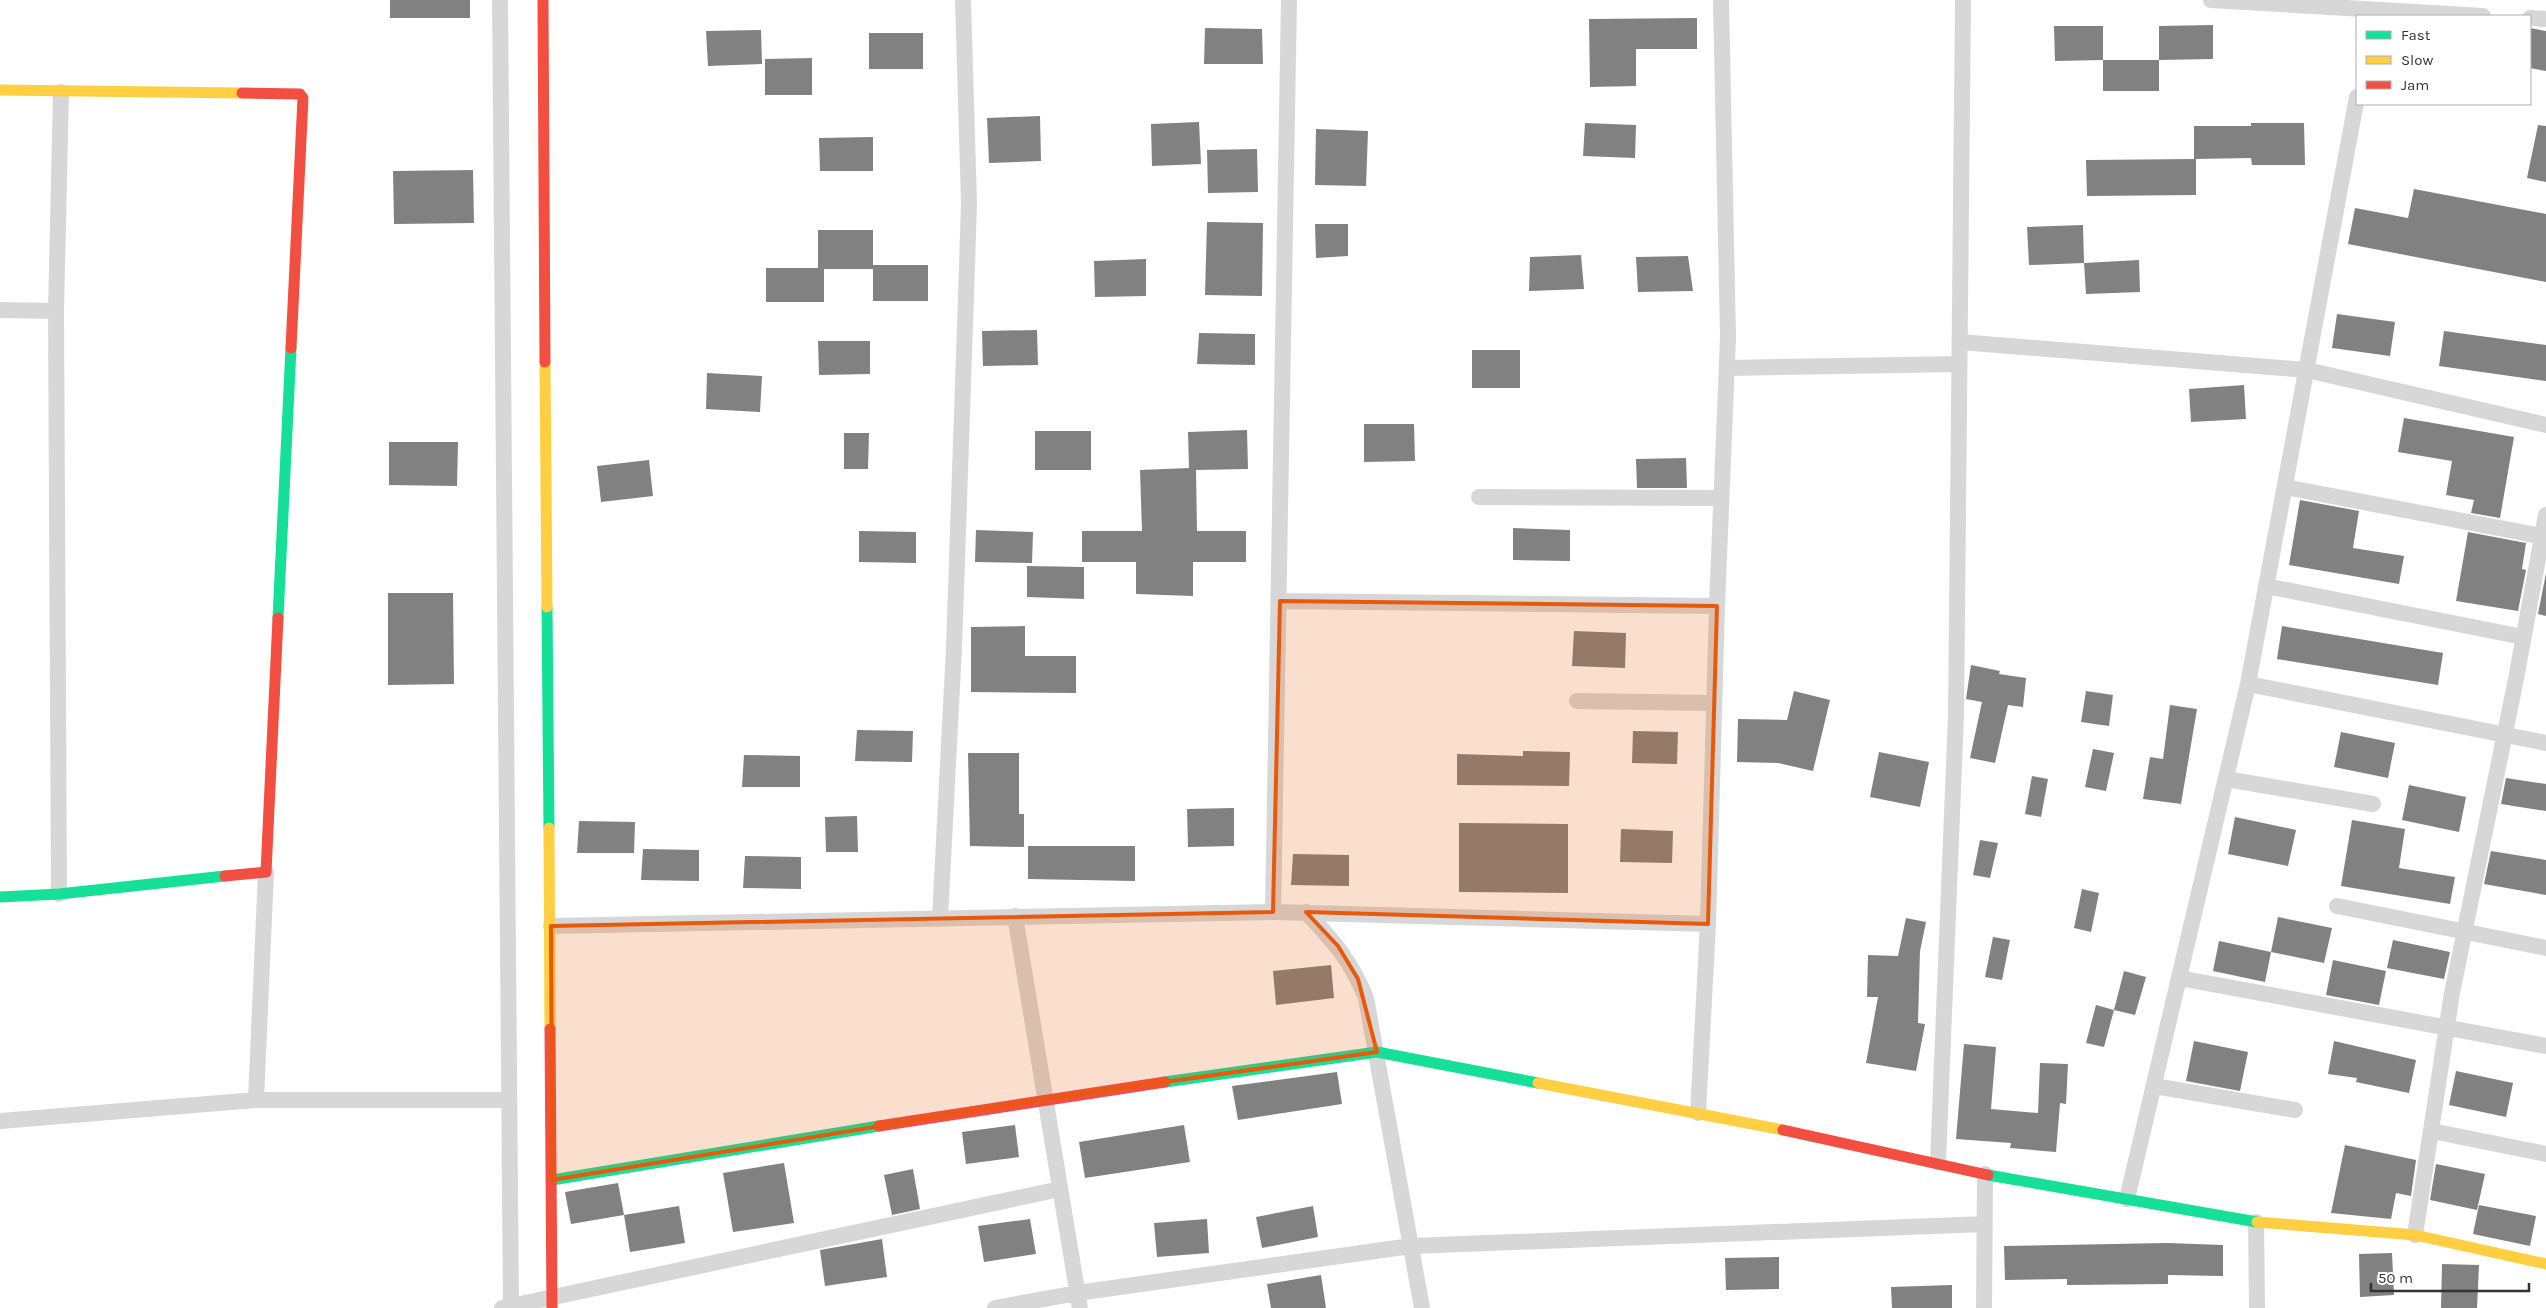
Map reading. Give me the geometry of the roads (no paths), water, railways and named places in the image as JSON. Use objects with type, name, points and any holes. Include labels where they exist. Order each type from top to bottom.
[{"type":"street","points":[[500,0],[508,1308],[552,1303],[1060,1189]]},
{"type":"street","points":[[543,0],[544,425],[551,926],[552,1303]]},
{"type":"street","points":[[940,918],[954,648],[968,239],[963,0]]},
{"type":"street","points":[[1273,912],[1280,601],[1289,0]]},
{"type":"street","points":[[1698,1113],[1708,924],[1720,498],[1727,368],[1728,272],[1720,0]]},
{"type":"street","points":[[1938,1162],[1956,715],[1963,0]]},
{"type":"street","points":[[2211,0],[2373,13],[2446,15]]},
{"type":"street","points":[[2531,18],[2546,19]]},
{"type":"street","points":[[0,90],[300,94],[303,98],[256,1100]]},
{"type":"street","points":[[59,894],[56,311],[61,92]]},
{"type":"street","points":[[2127,1199],[2248,684],[2356,102]]},
{"type":"street","points":[[0,310],[56,311]]},
{"type":"street","points":[[1960,342],[2307,370],[2546,424]]},
{"type":"street","points":[[1727,368],[1959,364]]},
{"type":"street","points":[[2285,487],[2544,537]]},
{"type":"street","points":[[1479,497],[1720,498]]},
{"type":"street","points":[[2415,1235],[2464,933],[2544,537],[2546,515]]},
{"type":"street","points":[[2266,586],[2523,637]]},
{"type":"street","points":[[1280,601],[1717,606]]},
{"type":"street","points":[[2248,684],[2546,743]]},
{"type":"street","points":[[1577,701],[1714,703]]},
{"type":"street","points":[[2226,779],[2373,804]]},
{"type":"street","points":[[0,897],[59,894],[266,872]]},
{"type":"street","points":[[2337,906],[2546,948]]},
{"type":"street","points":[[551,926],[1273,912],[1708,924]]},
{"type":"street","points":[[1306,912],[1338,946],[1351,964],[1366,998],[1422,1308]]},
{"type":"street","points":[[1015,916],[1079,1300]]},
{"type":"street","points":[[2179,978],[2546,1046]]},
{"type":"street","points":[[552,1180],[1045,1099],[1377,1052],[1698,1113],[1938,1162],[1985,1174],[2256,1222],[2415,1235],[2546,1264]]},
{"type":"street","points":[[2154,1086],[2295,1110]]},
{"type":"street","points":[[0,1121],[256,1100],[508,1100]]},
{"type":"street","points":[[2432,1131],[2546,1154]]},
{"type":"street","points":[[1984,1308],[1985,1174]]},
{"type":"street","points":[[2256,1222],[2257,1308]]},
{"type":"street","points":[[995,1308],[1079,1300],[1411,1246],[1985,1224]]}]
